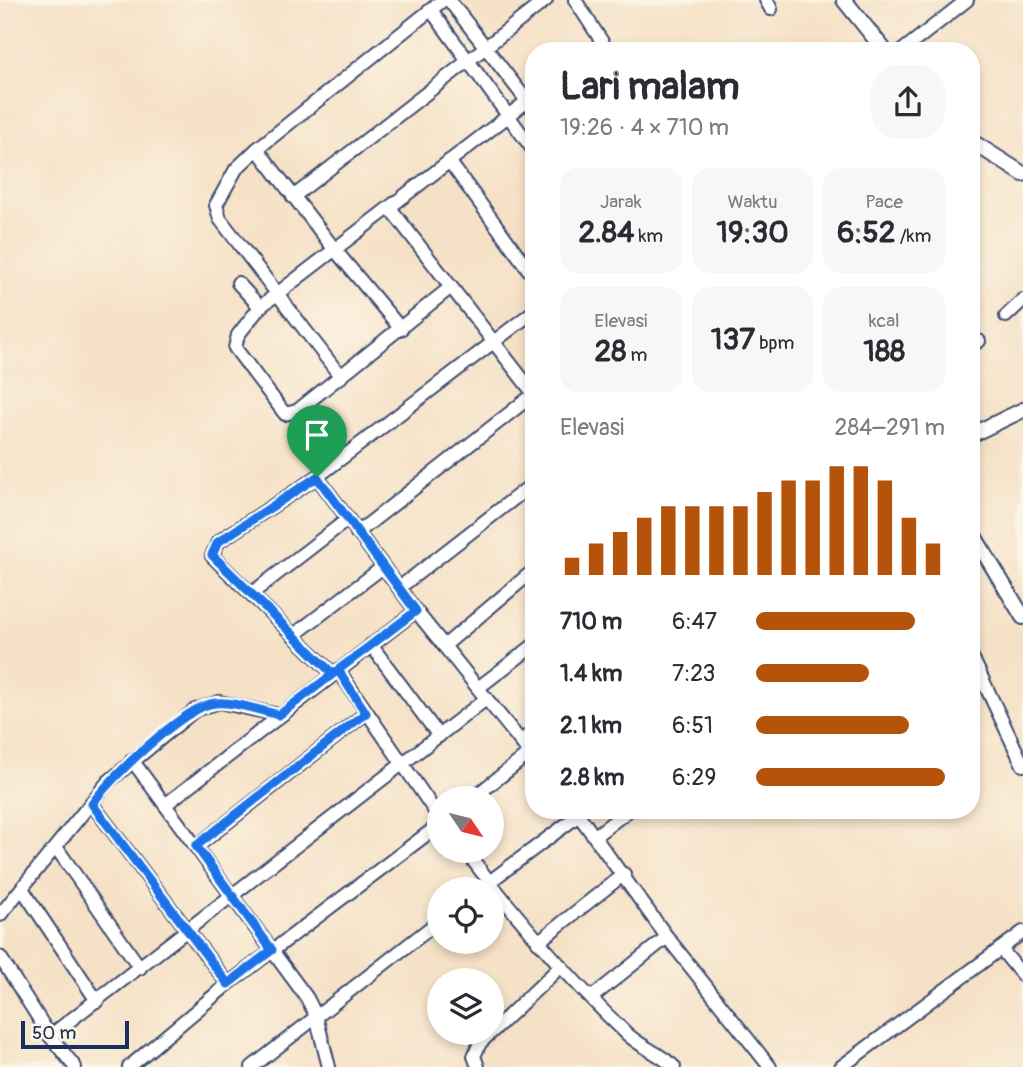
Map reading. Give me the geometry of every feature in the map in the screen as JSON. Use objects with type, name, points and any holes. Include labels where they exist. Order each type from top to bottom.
[{"type":"street","points":[[341,377],[216,212],[216,205],[229,178],[257,149],[443,0]]},
{"type":"street","points":[[449,0],[525,94]]},
{"type":"street","points":[[293,197],[546,0]]},
{"type":"street","points":[[575,0],[602,42]]},
{"type":"street","points":[[844,0],[873,42]]},
{"type":"street","points":[[913,42],[967,0]]},
{"type":"street","points":[[432,10],[525,139]]},
{"type":"street","points":[[451,287],[341,377],[291,414],[281,412],[235,348],[238,335],[260,307],[276,293],[449,161],[525,107]]},
{"type":"street","points":[[980,147],[1023,174]]},
{"type":"street","points":[[257,149],[335,250],[401,328]]},
{"type":"street","points":[[449,161],[525,265]]},
{"type":"street","points":[[390,208],[525,382]]},
{"type":"street","points":[[239,283],[260,307]]},
{"type":"street","points":[[1006,316],[1023,300]]},
{"type":"street","points":[[427,800],[336,672],[212,555],[215,546],[317,477],[525,318]]},
{"type":"street","points":[[357,533],[525,401]]},
{"type":"street","points":[[980,431],[1023,410]]},
{"type":"street","points":[[317,477],[416,611],[525,746]]},
{"type":"street","points":[[399,588],[525,490]]},
{"type":"street","points":[[251,594],[348,519]]},
{"type":"street","points":[[980,546],[1023,617]]},
{"type":"street","points":[[294,635],[383,567]]},
{"type":"street","points":[[444,646],[525,578]]},
{"type":"street","points":[[165,805],[416,611]]},
{"type":"street","points":[[371,645],[439,736]]},
{"type":"street","points":[[50,1036],[439,736],[525,653]]},
{"type":"street","points":[[980,674],[1023,765]]},
{"type":"street","points":[[0,915],[108,782],[203,705],[219,702],[279,715]]},
{"type":"street","points":[[196,846],[366,713]]},
{"type":"street","points":[[521,741],[525,738]]},
{"type":"street","points":[[132,760],[233,895],[316,1016],[329,1067]]},
{"type":"street","points":[[489,786],[525,760]]},
{"type":"street","points":[[92,804],[228,984]]},
{"type":"street","points":[[496,877],[568,819]]},
{"type":"street","points":[[582,819],[667,937],[770,1067]]},
{"type":"street","points":[[595,836],[617,819]]},
{"type":"street","points":[[129,1067],[228,984],[427,834]]},
{"type":"street","points":[[56,847],[140,968]]},
{"type":"street","points":[[538,942],[624,874]]},
{"type":"street","points":[[23,890],[97,1001]]},
{"type":"street","points":[[504,906],[636,1042],[674,1067]]},
{"type":"street","points":[[251,1067],[427,930]]},
{"type":"street","points":[[841,1067],[1023,932]]},
{"type":"street","points":[[591,998],[667,937]]},
{"type":"street","points":[[1001,949],[1023,976]]},
{"type":"street","points":[[0,957],[50,1036],[75,1067]]},
{"type":"street","points":[[478,1067],[474,1056],[480,1043],[561,966]]},
{"type":"route","points":[[317,477],[416,611],[338,670],[366,713],[196,846],[272,950],[228,984],[92,804],[108,782],[132,760],[203,705],[219,702],[279,715],[333,674],[242,588],[212,555],[218,542],[317,477]]}]
